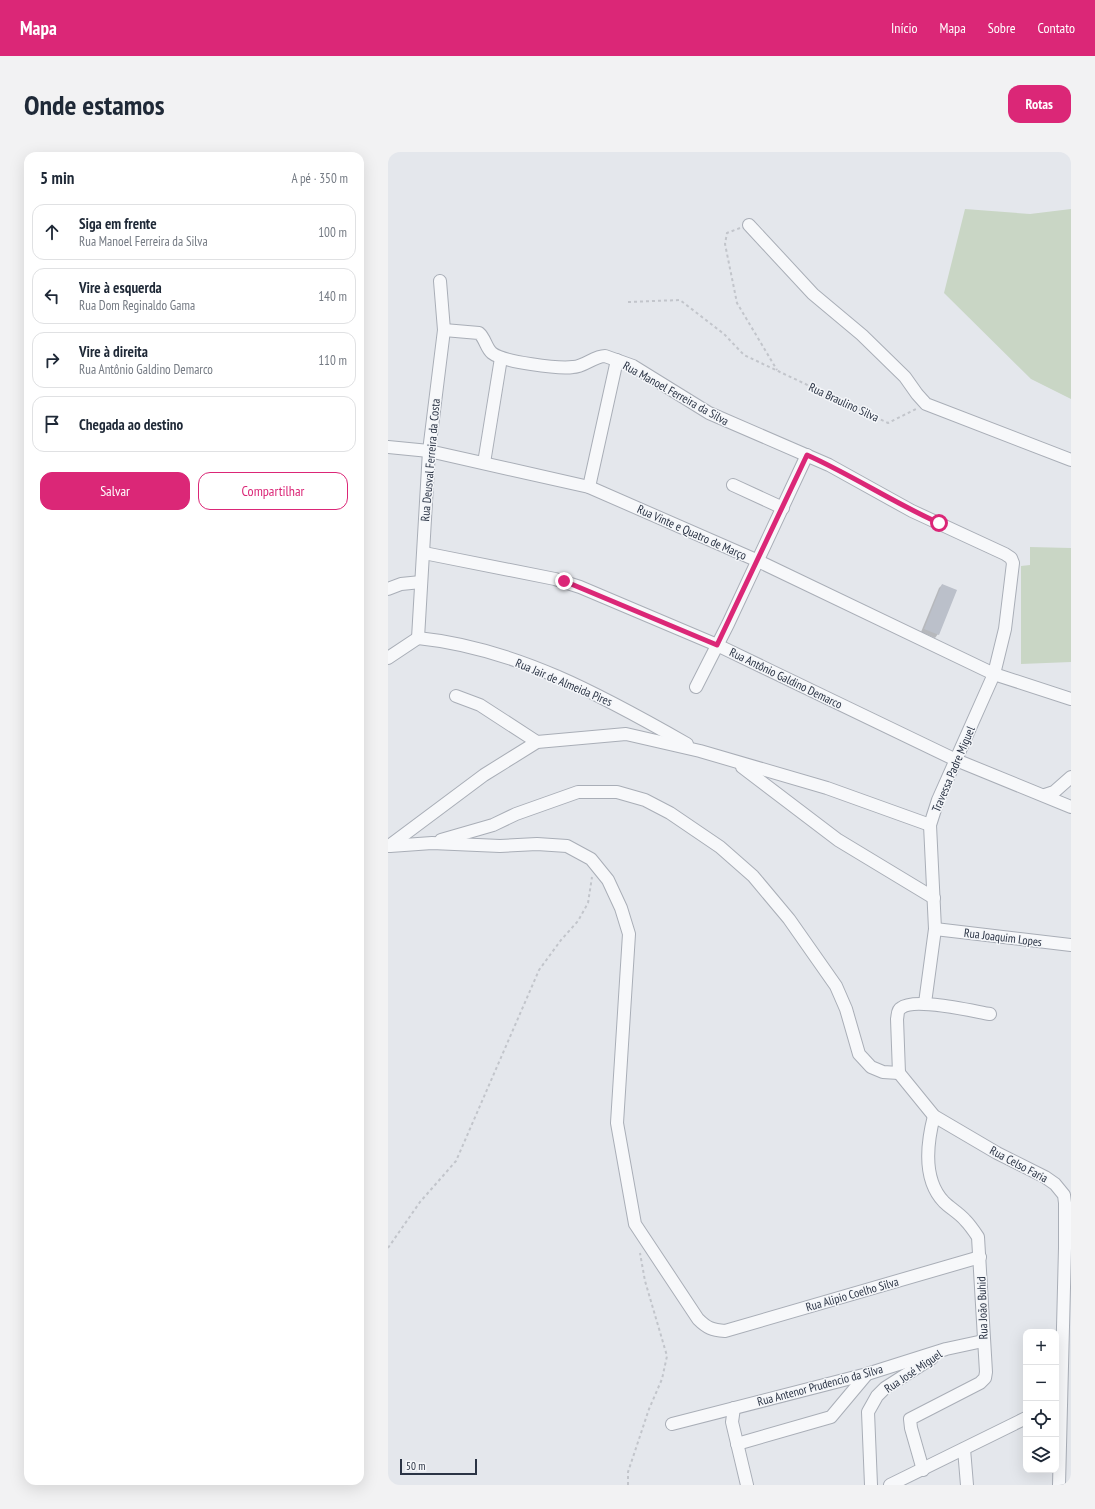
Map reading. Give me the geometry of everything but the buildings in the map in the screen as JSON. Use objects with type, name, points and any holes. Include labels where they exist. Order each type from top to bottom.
[{"type":"street","points":[[749,225],[813,294],[862,335],[905,377],[926,404],[1071,460]]},
{"type":"street","name":"Rua Deusval Ferreira da Costa","points":[[418,638],[429,451],[444,330],[440,282]]},
{"type":"street","points":[[444,330],[479,333],[491,353],[501,358],[484,463]]},
{"type":"street","name":"Rua Manoel Ferreira da Silva","points":[[501,358],[550,366],[574,368],[602,356],[633,366],[708,413],[829,465],[912,511],[1006,554],[1011,558],[1013,563]]},
{"type":"street","name":"Rua Manoel Ferreira da Silva","points":[[589,487],[617,360]]},
{"type":"street","name":"Rua Vinte e Quatro de Março","points":[[388,447],[429,451],[589,487],[756,560],[994,674],[1071,699]]},
{"type":"street","points":[[696,687],[756,560],[783,508],[807,455]]},
{"type":"street","points":[[733,485],[783,508]]},
{"type":"street","name":"Rua Antônio Galdino Demarco","points":[[424,553],[564,581],[717,645],[956,760],[1045,795],[1071,807]]},
{"type":"street","name":"Travessa Padre Miguel","points":[[925,1003],[935,929],[930,825],[938,800],[994,674],[1005,629],[1013,563]]},
{"type":"street","points":[[388,589],[401,584],[421,582]]},
{"type":"street","points":[[388,658],[418,638]]},
{"type":"street","name":"Rua Jair de Almeida Pires","points":[[418,638],[448,641],[520,661],[615,703],[700,751]]},
{"type":"street","points":[[456,696],[480,704],[537,742]]},
{"type":"street","points":[[389,846],[484,775],[537,742],[626,734],[700,751],[736,763],[827,788],[930,825]]},
{"type":"street","points":[[736,763],[838,840],[934,898]]},
{"type":"street","points":[[1045,795],[1054,792],[1071,777]]},
{"type":"street","points":[[432,843],[493,825],[516,814],[578,792],[617,792],[645,800],[670,813],[720,847],[753,876],[789,919],[836,986],[846,1009],[859,1054],[871,1067],[883,1072],[900,1073],[898,1011],[906,1005],[925,1003],[990,1014]]},
{"type":"street","points":[[389,846],[432,843],[500,846],[537,844],[567,846],[590,859]]},
{"type":"street","name":"Rua Alipio Coelho Silva","points":[[590,859],[608,880],[621,908],[628,934],[617,1123],[635,1224],[698,1319],[711,1330],[725,1331],[980,1257]]},
{"type":"street","name":"Rua Joaquim Lopes","points":[[935,929],[1069,945]]},
{"type":"street","name":"Rua Celso Faria","points":[[900,1073],[934,1116],[997,1153],[1045,1176],[1061,1190],[1068,1203],[1059,1401]]},
{"type":"street","name":"Rua João Buhid","points":[[923,1470],[911,1428],[910,1419],[980,1383],[985,1378],[986,1372],[978,1237],[966,1220],[944,1201],[934,1188],[930,1176],[929,1141],[934,1116]]},
{"type":"street","name":"Rua Antenor Prudencio da Silva","points":[[672,1424],[867,1374],[946,1349],[983,1341]]},
{"type":"street","name":"Rua José Miguel","points":[[871,1485],[867,1419],[871,1407],[885,1388],[946,1349]]},
{"type":"street","points":[[737,1444],[831,1417],[867,1374]]},
{"type":"street","points":[[734,1408],[732,1422],[747,1485]]},
{"type":"street","points":[[890,1485],[1023,1420]]},
{"type":"street","name":"Rua Celso Faria","points":[[1059,1437],[1059,1485]]},
{"type":"street","points":[[964,1449],[967,1485]]},
{"type":"path","points":[[749,225],[727,233],[725,244],[737,304],[778,371]]},
{"type":"path","name":"Rua Braulino Silva","points":[[628,302],[680,300],[724,334],[744,355],[888,423],[926,404]]},
{"type":"path","points":[[388,1248],[420,1202],[456,1161],[540,970],[561,940],[578,921],[588,903],[592,882],[590,859]]},
{"type":"path","points":[[628,1485],[628,1472],[649,1409],[662,1379],[667,1356],[645,1281],[640,1253]]},
{"type":"green space","points":[[965,209],[1030,214],[1071,209],[1071,399],[1031,379],[944,293]]},
{"type":"green space","points":[[1030,547],[1071,548],[1071,662],[1021,664],[1021,566],[1030,565]]},
{"type":"route","points":[[564,581],[717,645],[807,455],[829,465],[912,511],[939,523]]}]
